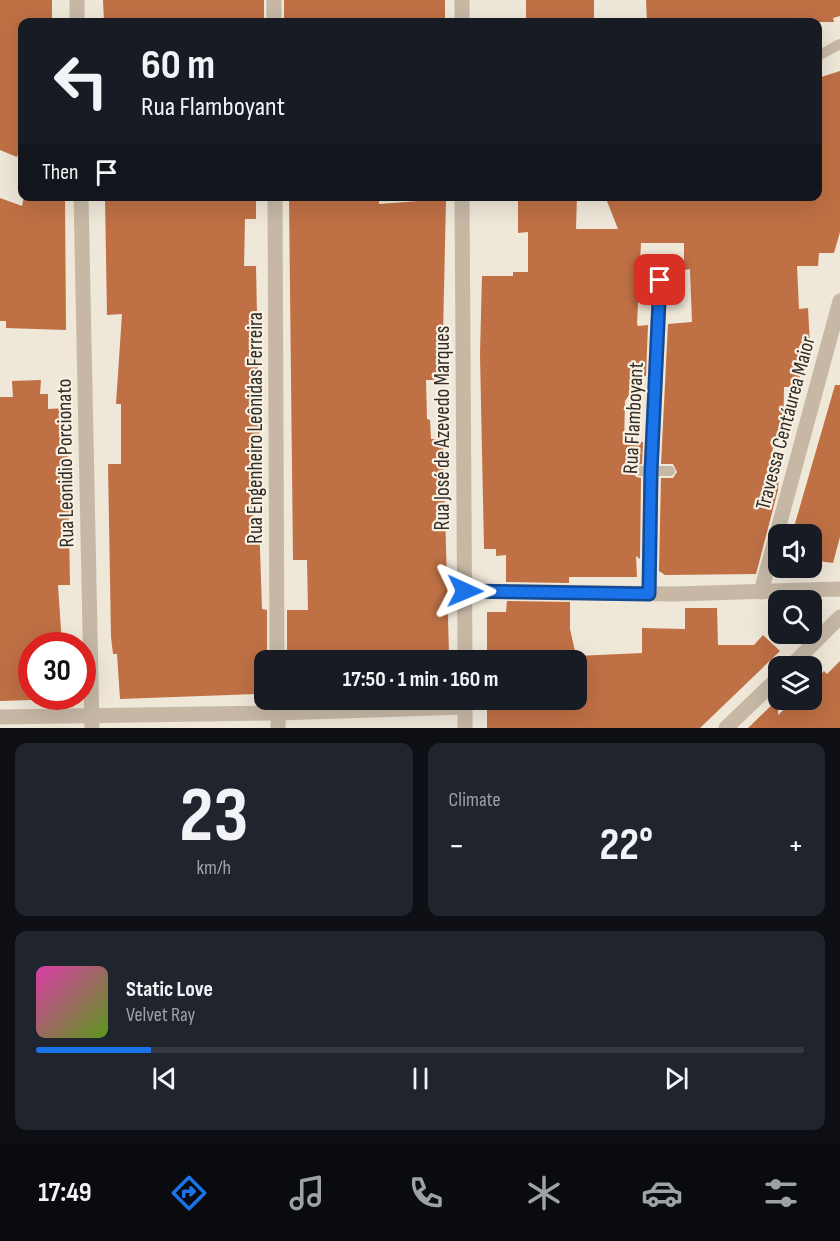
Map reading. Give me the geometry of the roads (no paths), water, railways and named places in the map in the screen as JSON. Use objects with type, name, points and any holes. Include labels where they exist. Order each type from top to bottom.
[{"type":"street","points":[[77,0],[77,18]]},
{"type":"street","points":[[274,0],[274,18]]},
{"type":"street","points":[[462,0],[462,18]]},
{"type":"street","name":"Rua Leonidio Porcionato","points":[[81,201],[92,722]]},
{"type":"street","name":"Rua Engenheiro Leônidas Ferreira","points":[[275,201],[277,650]]},
{"type":"street","name":"Rua José de Azevedo Marques","points":[[462,201],[465,650]]},
{"type":"street","name":"Rua Flamboyant","points":[[649,594],[646,471],[660,280]]},
{"type":"street","name":"Travessa Centáurea Maior","points":[[761,592],[789,473],[840,301]]},
{"type":"street","points":[[465,591],[649,594],[840,589]]},
{"type":"street","points":[[801,656],[840,617]]},
{"type":"street","points":[[726,728],[768,688]]},
{"type":"street","points":[[0,717],[92,722],[334,710]]},
{"type":"street","points":[[465,710],[465,728]]},
{"type":"lane","points":[[822,54],[840,44]]},
{"type":"lane","points":[[646,471],[670,471]]}]
